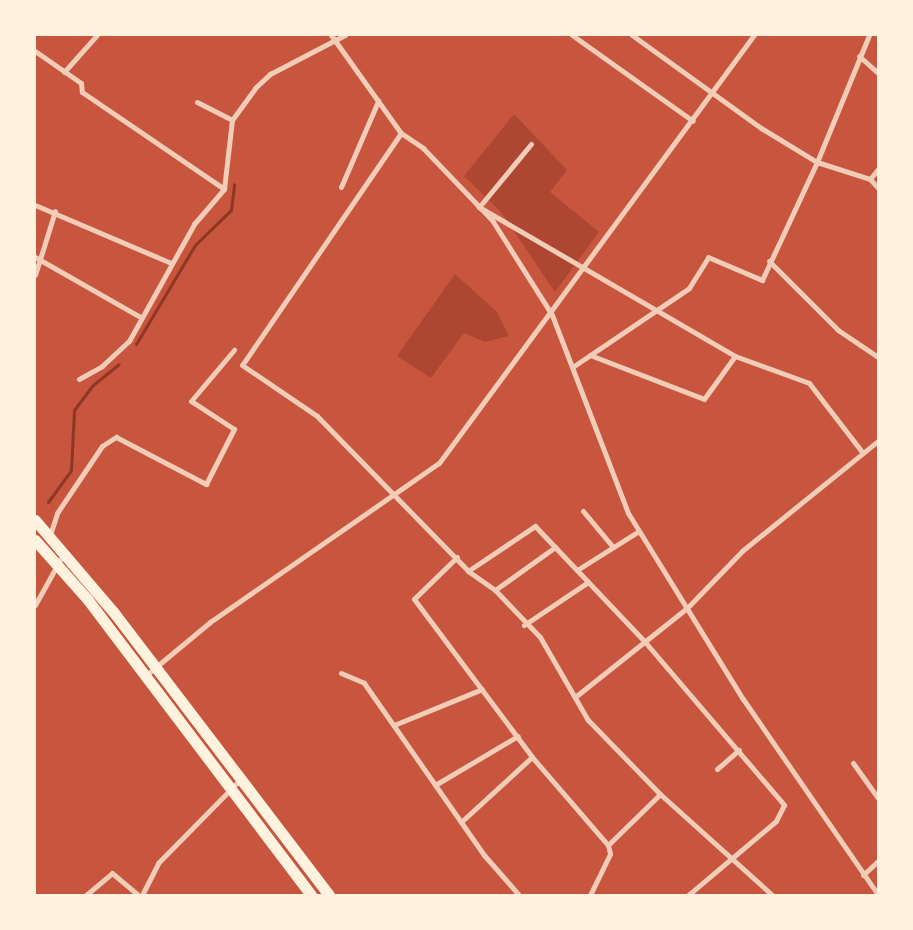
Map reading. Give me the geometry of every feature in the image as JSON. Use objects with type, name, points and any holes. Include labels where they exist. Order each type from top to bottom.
[{"type":"highway","points":[[35,520],[64,552],[239,781],[329,895]]},
{"type":"highway","points":[[35,540],[57,564],[229,791],[311,895]]},
{"type":"street","points":[[64,72],[97,35]]},
{"type":"street","points":[[331,35],[401,133],[423,148],[492,220],[552,315],[574,366],[628,513],[687,608],[878,895]]},
{"type":"street","points":[[79,378],[102,366],[129,341],[140,317],[194,224],[224,189],[232,120],[270,74],[345,35]]},
{"type":"street","points":[[572,35],[693,121]]},
{"type":"street","points":[[632,35],[713,95],[817,162],[870,179],[878,188]]},
{"type":"street","points":[[144,677],[210,622],[439,462],[552,315],[713,95],[754,35]]},
{"type":"street","points":[[574,366],[689,288],[708,257],[762,280],[817,162],[869,35]]},
{"type":"street","points":[[35,51],[81,83],[82,92],[224,189]]},
{"type":"street","points":[[860,56],[878,73]]},
{"type":"street","points":[[341,186],[378,101]]},
{"type":"street","points":[[197,102],[232,120]]},
{"type":"street","points":[[401,133],[242,365],[317,416],[395,493],[457,557],[468,571],[495,590],[524,625],[540,637],[588,720],[660,794],[772,895]]},
{"type":"street","points":[[479,207],[530,144]]},
{"type":"street","points":[[870,179],[878,169]]},
{"type":"street","points":[[35,204],[172,263]]},
{"type":"street","points":[[479,207],[586,267],[654,312],[736,356],[809,383],[863,453]]},
{"type":"street","points":[[35,275],[38,258],[55,211]]},
{"type":"street","points":[[38,258],[140,317]]},
{"type":"street","points":[[770,261],[838,330],[878,357]]},
{"type":"street","points":[[50,536],[57,513],[102,446],[116,437],[206,484],[234,429],[191,401],[234,350]]},
{"type":"street","points":[[590,355],[704,399],[736,356]]},
{"type":"street","points":[[575,697],[687,608],[742,550],[878,441]]},
{"type":"street","points":[[583,511],[613,547]]},
{"type":"street","points":[[468,571],[534,526],[646,642],[740,750],[784,805],[776,821],[688,895]]},
{"type":"street","points":[[577,570],[640,531]]},
{"type":"street","points":[[495,590],[555,547]]},
{"type":"street","points":[[35,605],[64,552]]},
{"type":"street","points":[[457,557],[414,599],[518,736],[532,758],[608,845],[610,854],[590,895]]},
{"type":"street","points":[[524,625],[588,582]]},
{"type":"street","points":[[341,673],[364,683],[461,822],[519,895]]},
{"type":"street","points":[[394,725],[482,689]]},
{"type":"street","points":[[435,785],[518,736]]},
{"type":"street","points":[[717,769],[740,750]]},
{"type":"street","points":[[461,822],[532,758]]},
{"type":"street","points":[[853,764],[878,798]]},
{"type":"street","points":[[142,895],[158,863],[239,781]]},
{"type":"street","points":[[608,845],[660,794]]},
{"type":"street","points":[[863,875],[878,861]]},
{"type":"street","points":[[86,895],[112,873],[138,895]]},
{"type":"shaded area","points":[[514,114],[567,170],[550,192],[599,232],[555,292],[501,212],[464,176]]},
{"type":"shaded area","points":[[455,274],[497,312],[509,336],[485,342],[464,333],[431,378],[397,356]]},
{"type":"waterway","points":[[136,344],[195,245],[231,210],[234,184]]},
{"type":"waterway","points":[[48,502],[71,470],[74,410],[93,385],[119,364]]}]
